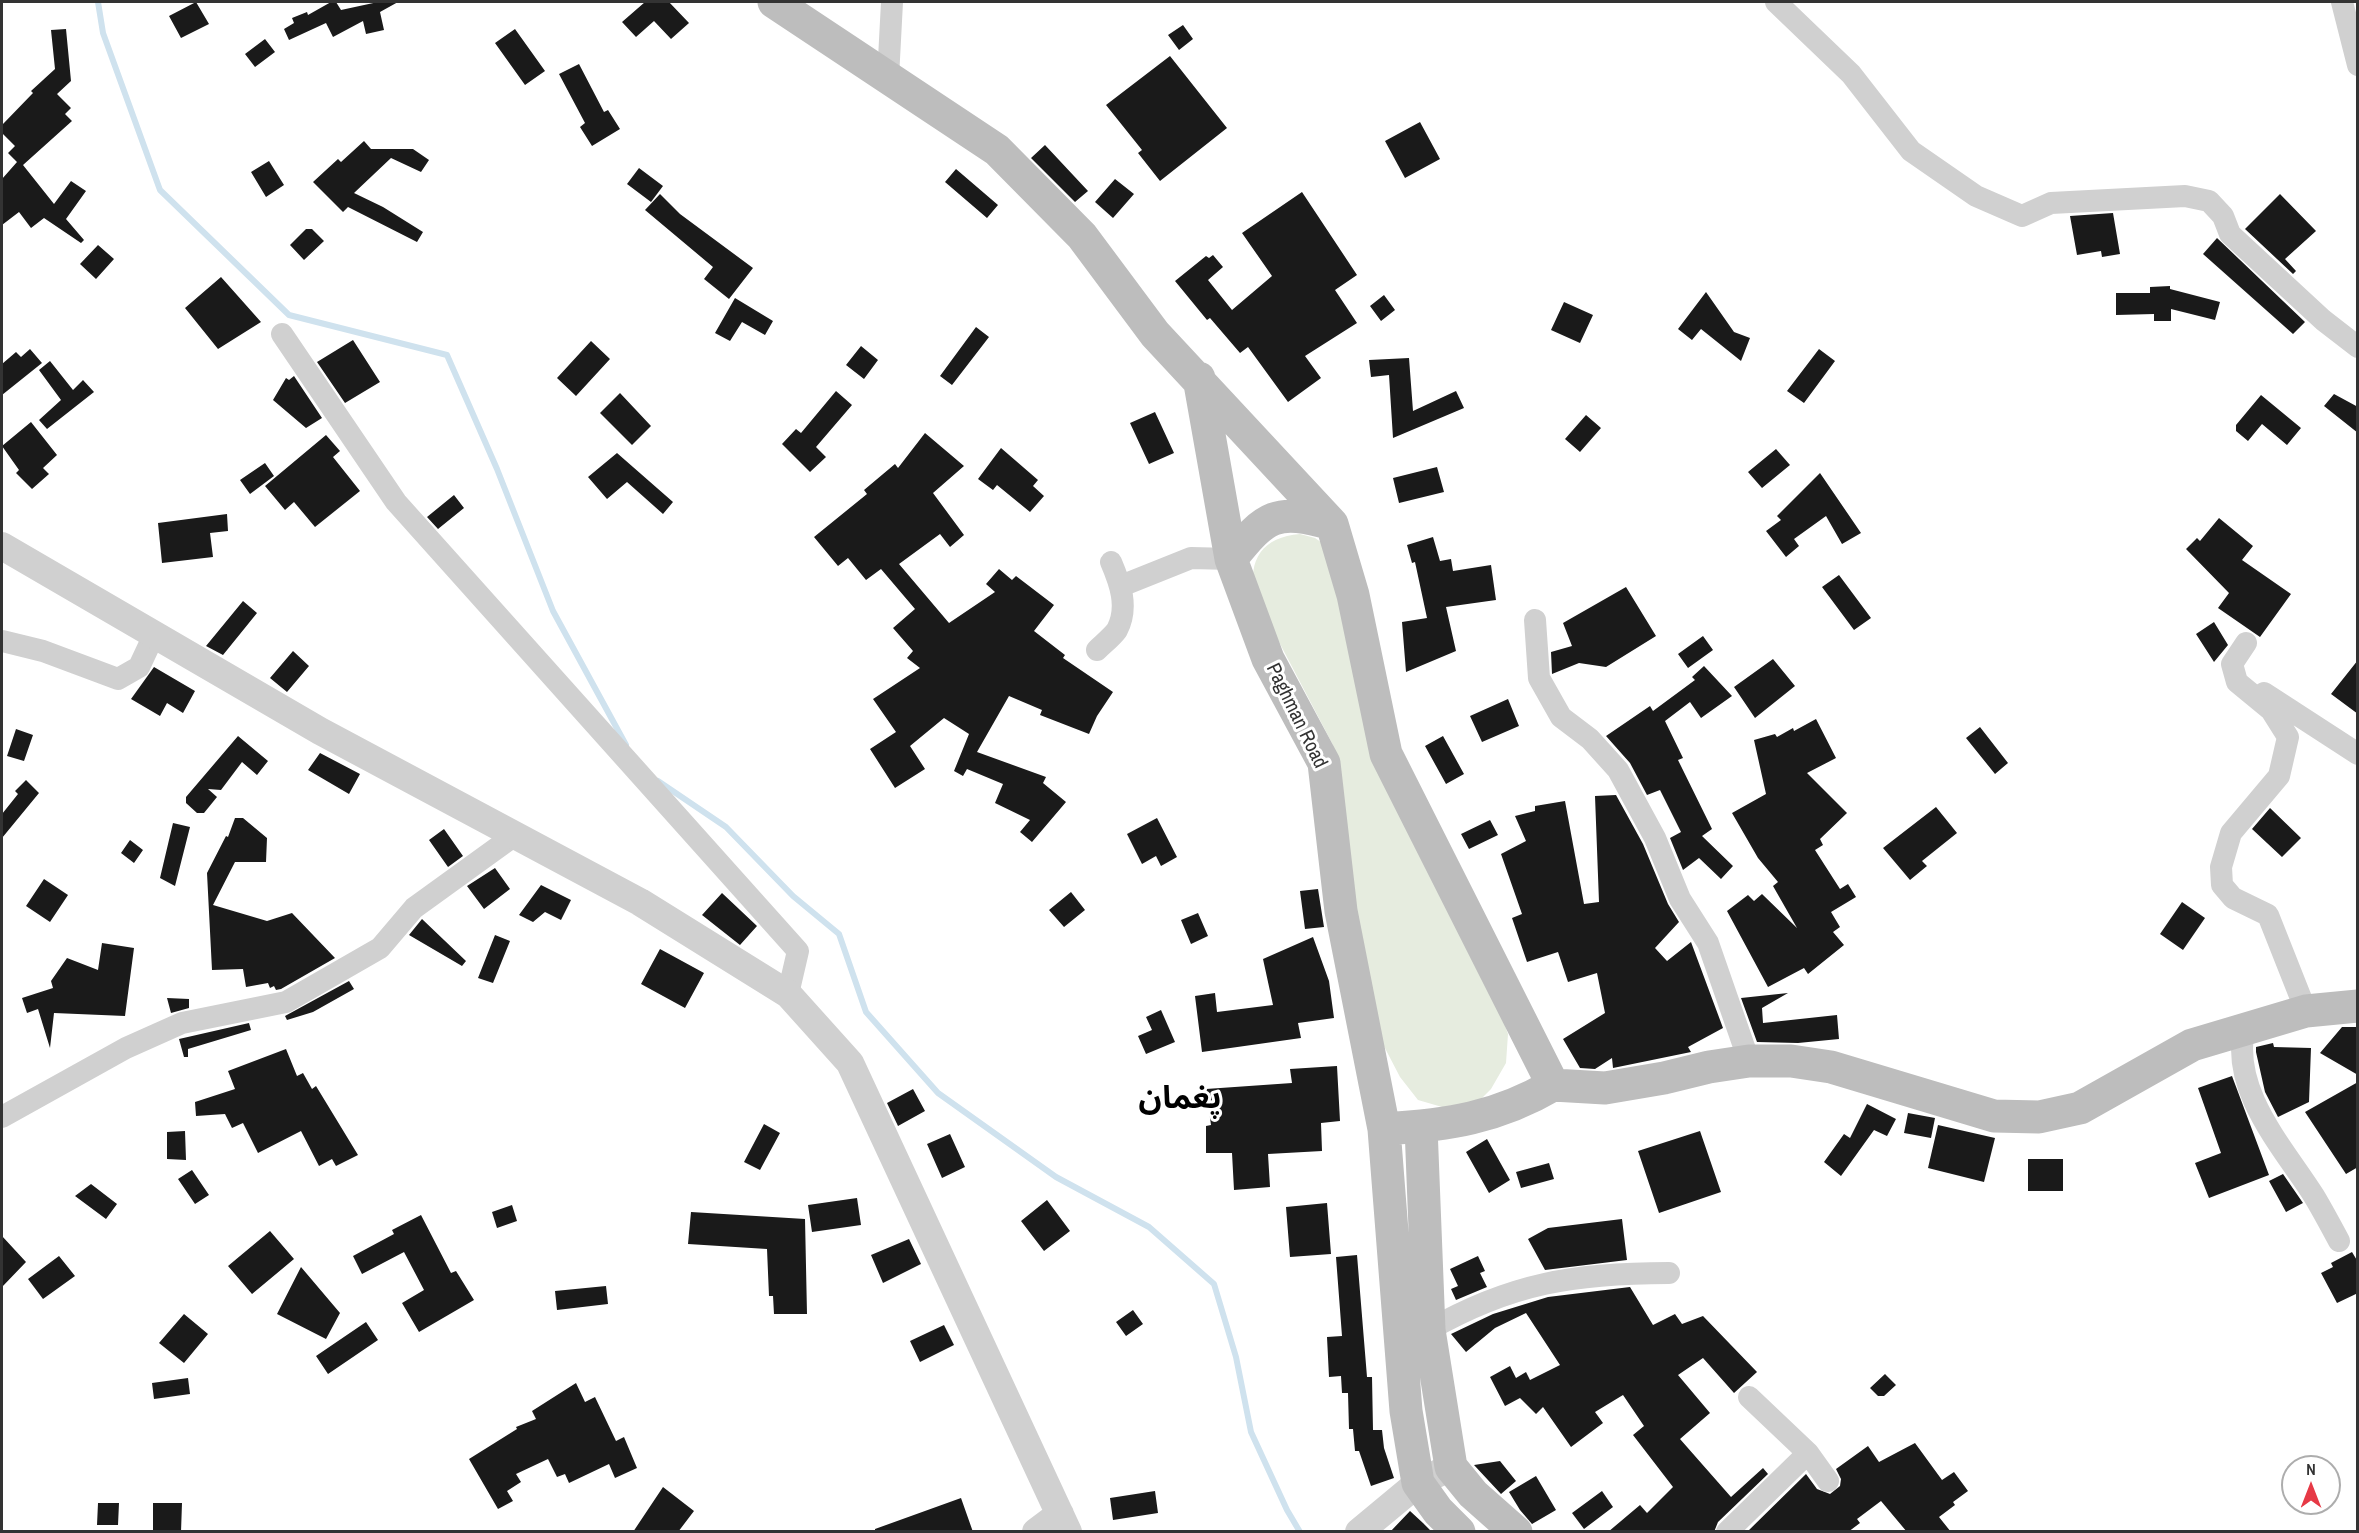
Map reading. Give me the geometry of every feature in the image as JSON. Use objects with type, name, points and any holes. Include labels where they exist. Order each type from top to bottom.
[{"type":"main road","points":[[774,2],[997,150],[1082,236],[1155,334],[1199,378],[1332,524],[1353,595],[1386,754],[1553,1085]]},
{"type":"main road","name":"Paghman Road","points":[[1199,378],[1232,559],[1268,659],[1324,763],[1341,911],[1384,1129],[1406,1411],[1419,1483]]},
{"type":"main road","points":[[1232,559],[1253,532],[1273,517],[1304,516],[1332,524]]},
{"type":"main road","points":[[1384,1129],[1481,1117],[1533,1097],[1553,1085],[1605,1088],[1664,1078],[1709,1066],[1749,1061],[1791,1061],[1831,1067],[1994,1116],[2039,1117],[2080,1108],[2192,1046],[2306,1011],[2358,1006]]},
{"type":"main road","points":[[1421,1126],[1430,1330],[1451,1467],[1473,1494],[1516,1532]]},
{"type":"main road","points":[[1419,1483],[1438,1511],[1459,1532]]},
{"type":"street","points":[[888,78],[892,2]]},
{"type":"street","points":[[1776,2],[1851,74],[1911,151],[1976,196],[2022,216],[2051,203],[2185,196],[2209,201],[2223,216],[2230,234],[2323,320],[2358,347]]},
{"type":"street","points":[[2342,2],[2358,65]]},
{"type":"street","points":[[282,334],[396,502],[798,951],[788,994]]},
{"type":"street","points":[[2,546],[320,731],[640,902],[788,994],[850,1063],[1064,1523],[1036,1532]]},
{"type":"street","points":[[1121,586],[1191,558],[1232,559]]},
{"type":"street","points":[[1096,650],[1116,630],[1123,606],[1121,586],[1111,562]]},
{"type":"street","points":[[1535,620],[1539,678],[1561,717],[1590,739],[1618,770],[1655,838],[1680,899],[1708,943],[1749,1061]]},
{"type":"street","points":[[2,641],[43,651],[118,679],[139,667],[154,635]]},
{"type":"street","points":[[2246,643],[2232,664],[2237,682],[2271,710],[2288,737],[2279,776],[2231,833],[2221,867],[2222,885],[2233,898],[2268,915],[2306,1011]]},
{"type":"street","points":[[2237,682],[2272,697],[2358,754]]},
{"type":"street","points":[[2,1117],[126,1048],[182,1023],[285,1002],[380,948],[414,908],[515,835]]},
{"type":"street","points":[[2244,1029],[2240,1049],[2245,1075],[2259,1111],[2315,1198],[2339,1241]]},
{"type":"street","points":[[1430,1330],[1457,1314],[1519,1289],[1555,1280],[1669,1273]]},
{"type":"street","points":[[1749,1397],[1808,1453],[1828,1481]]},
{"type":"street","points":[[1727,1532],[1808,1453]]},
{"type":"street","points":[[1359,1532],[1419,1483],[1451,1467]]},
{"type":"shaded area","points":[[1300,534],[1315,538],[1328,547],[1368,743],[1484,965],[1508,1034],[1506,1063],[1491,1089],[1477,1103],[1449,1109],[1418,1100],[1400,1077],[1374,1027],[1341,826],[1333,745],[1255,596],[1253,583],[1256,561],[1267,545],[1287,536]]},
{"type":"building","points":[[196,2],[209,24],[181,38],[169,16]]},
{"type":"building","points":[[331,2],[336,2],[341,10],[378,2],[398,2],[380,12],[384,30],[366,34],[363,21],[333,37],[326,23],[289,40],[284,29],[294,23],[292,18],[307,12],[308,15]]},
{"type":"building","points":[[645,2],[669,2],[689,23],[671,39],[654,21],[636,37],[622,22]]},
{"type":"building","points":[[1183,25],[1193,39],[1179,50],[1168,35]]},
{"type":"building","points":[[66,29],[71,81],[57,94],[71,108],[65,114],[72,121],[23,165],[54,204],[71,181],[86,191],[66,219],[84,240],[81,243],[44,218],[31,228],[19,212],[2,225],[2,179],[17,162],[8,153],[15,146],[2,133],[2,125],[33,93],[31,91],[55,69],[51,30]]},
{"type":"building","points":[[515,29],[545,71],[525,85],[495,43]]},
{"type":"building","points":[[265,39],[275,52],[255,67],[245,54]]},
{"type":"building","points":[[1170,56],[1227,128],[1160,181],[1138,153],[1142,150],[1106,105]]},
{"type":"building","points":[[579,64],[604,112],[608,110],[620,129],[592,146],[580,127],[585,123],[559,74]]},
{"type":"building","points":[[1420,122],[1440,159],[1405,178],[1385,141]]},
{"type":"building","points":[[364,141],[371,149],[413,149],[429,160],[421,172],[391,158],[354,193],[383,207],[423,232],[417,242],[348,207],[343,212],[313,182],[338,159],[341,162]]},
{"type":"building","points":[[1045,145],[1088,191],[1075,202],[1031,158]]},
{"type":"building","points":[[269,161],[284,185],[266,197],[251,172]]},
{"type":"building","points":[[639,168],[663,186],[651,202],[627,184]]},
{"type":"building","points":[[956,169],[998,205],[987,218],[945,182]]},
{"type":"building","points":[[1115,179],[1134,194],[1113,218],[1095,202]]},
{"type":"building","points":[[1302,192],[1357,275],[1335,290],[1357,323],[1305,356],[1321,378],[1288,402],[1248,347],[1240,353],[1210,318],[1207,320],[1175,281],[1206,256],[1209,258],[1213,255],[1223,267],[1208,280],[1232,310],[1272,276],[1242,233]]},
{"type":"building","points":[[660,194],[680,214],[753,268],[729,299],[704,279],[713,267],[645,210]]},
{"type":"building","points":[[2280,194],[2316,231],[2285,259],[2296,271],[2293,274],[2245,229]]},
{"type":"building","points":[[2113,213],[2120,254],[2102,257],[2101,251],[2077,255],[2070,216]]},
{"type":"building","points":[[306,229],[312,229],[324,241],[304,260],[290,245]]},
{"type":"building","points":[[2217,238],[2305,322],[2293,334],[2203,254]]},
{"type":"building","points":[[98,245],[114,259],[96,279],[80,264]]},
{"type":"building","points":[[221,277],[261,322],[218,349],[185,308]]},
{"type":"building","points":[[2170,286],[2170,289],[2220,302],[2215,320],[2171,309],[2171,321],[2154,321],[2154,314],[2116,315],[2116,293],[2150,293],[2150,287]]},
{"type":"building","points":[[1706,292],[1734,332],[1750,338],[1741,361],[1701,329],[1692,340],[1678,329]]},
{"type":"building","points":[[1384,295],[1395,310],[1381,321],[1370,306]]},
{"type":"building","points":[[735,298],[773,321],[765,335],[742,322],[730,341],[715,333]]},
{"type":"building","points":[[1564,302],[1593,315],[1580,343],[1551,330]]},
{"type":"building","points":[[976,327],[989,337],[952,385],[940,376]]},
{"type":"building","points":[[353,340],[380,382],[345,403],[317,362]]},
{"type":"building","points":[[591,341],[610,359],[576,396],[557,378]]},
{"type":"building","points":[[861,346],[878,360],[864,379],[846,365]]},
{"type":"building","points":[[30,349],[42,363],[2,395],[2,364],[16,352],[21,357]]},
{"type":"building","points":[[1819,349],[1835,361],[1804,403],[1787,391]]},
{"type":"building","points":[[1409,358],[1413,411],[1456,391],[1464,408],[1393,438],[1389,375],[1371,377],[1369,360]]},
{"type":"building","points":[[50,361],[73,390],[83,380],[94,392],[47,429],[39,420],[61,400],[39,370]]},
{"type":"building","points":[[294,376],[322,418],[306,428],[273,400],[286,378],[289,380]]},
{"type":"building","points":[[836,391],[852,405],[816,447],[826,457],[810,472],[782,444],[796,429],[801,433]]},
{"type":"building","points":[[620,393],[651,426],[632,445],[600,413]]},
{"type":"building","points":[[2334,394],[2358,407],[2358,433],[2324,406]]},
{"type":"building","points":[[2261,395],[2301,428],[2287,445],[2262,424],[2248,441],[2236,431],[2236,425]]},
{"type":"building","points":[[1155,412],[1174,453],[1149,464],[1130,423]]},
{"type":"building","points":[[1586,415],[1601,428],[1580,452],[1565,439]]},
{"type":"building","points":[[31,422],[57,455],[43,468],[49,474],[32,489],[16,473],[19,470],[2,446]]},
{"type":"building","points":[[925,433],[964,466],[933,493],[964,535],[950,547],[940,534],[899,564],[949,623],[995,592],[986,584],[999,569],[1012,580],[1016,576],[1054,605],[1034,631],[1065,655],[1063,658],[1113,692],[1097,716],[1089,734],[1040,715],[1042,710],[1009,696],[977,752],[1046,777],[1043,783],[1066,802],[1032,842],[1020,832],[1030,820],[995,803],[1003,784],[967,769],[963,776],[954,771],[969,734],[944,718],[910,746],[925,769],[895,788],[870,749],[896,732],[873,699],[920,668],[907,658],[913,651],[893,628],[915,609],[881,569],[866,580],[848,558],[838,566],[814,537],[867,494],[864,490],[895,464],[898,468]]},
{"type":"building","points":[[326,435],[340,451],[333,457],[360,491],[315,527],[294,502],[285,510],[265,486]]},
{"type":"building","points":[[1001,448],[1038,480],[1033,486],[1044,496],[1030,512],[997,485],[993,490],[978,479]]},
{"type":"building","points":[[1776,449],[1790,465],[1762,488],[1748,472]]},
{"type":"building","points":[[617,453],[673,502],[663,514],[627,482],[607,499],[588,477]]},
{"type":"building","points":[[265,463],[274,476],[250,494],[240,480]]},
{"type":"building","points":[[1437,467],[1444,492],[1399,503],[1393,478]]},
{"type":"building","points":[[1820,473],[1861,533],[1842,544],[1826,516],[1794,539],[1799,546],[1786,557],[1766,531],[1781,520],[1777,516]]},
{"type":"building","points":[[454,495],[464,508],[438,529],[427,517]]},
{"type":"building","points":[[227,514],[228,531],[210,533],[213,557],[162,563],[158,523]]},
{"type":"building","points":[[2219,518],[2253,546],[2242,560],[2291,594],[2260,637],[2218,608],[2229,593],[2186,549],[2197,538],[2200,541]]},
{"type":"building","points":[[1433,537],[1440,561],[1451,559],[1453,571],[1491,565],[1496,600],[1446,607],[1456,651],[1406,672],[1402,622],[1427,618],[1415,562],[1412,563],[1407,545]]},
{"type":"building","points":[[1839,575],[1871,618],[1854,630],[1822,587]]},
{"type":"building","points":[[1626,587],[1656,636],[1606,667],[1579,663],[1552,674],[1551,652],[1572,646],[1563,623]]},
{"type":"building","points":[[243,601],[257,613],[223,655],[206,646]]},
{"type":"building","points":[[2214,622],[2228,645],[2214,662],[2196,634]]},
{"type":"building","points":[[1703,636],[1713,650],[1688,668],[1678,654]]},
{"type":"building","points":[[293,651],[309,666],[287,692],[270,678]]},
{"type":"building","points":[[1773,659],[1795,686],[1755,718],[1734,687]]},
{"type":"building","points":[[2358,660],[2358,714],[2331,694]]},
{"type":"building","points":[[1704,666],[1732,696],[1701,718],[1690,702],[1665,721],[1683,758],[1678,760],[1712,829],[1702,836],[1733,866],[1721,879],[1699,858],[1683,870],[1670,838],[1681,832],[1660,790],[1647,795],[1630,763],[1606,736],[1650,706],[1653,711],[1695,680],[1692,677]]},
{"type":"building","points":[[154,667],[195,691],[183,713],[167,703],[160,716],[131,699]]},
{"type":"building","points":[[1508,699],[1519,726],[1482,742],[1470,716]]},
{"type":"building","points":[[1816,719],[1836,758],[1807,773],[1847,813],[1820,839],[1823,845],[1815,850],[1840,889],[1848,884],[1856,897],[1831,912],[1840,927],[1833,932],[1844,945],[1808,974],[1804,968],[1768,987],[1727,911],[1748,895],[1754,901],[1762,894],[1797,928],[1773,886],[1778,882],[1758,858],[1732,813],[1766,794],[1754,740],[1775,734],[1777,737]]},
{"type":"building","points":[[1980,727],[2008,763],[1995,774],[1966,738]]},
{"type":"building","points":[[16,729],[33,735],[24,761],[7,756]]},
{"type":"building","points":[[238,736],[268,761],[257,775],[242,762],[221,790],[208,789],[217,797],[204,813],[197,813],[186,803],[186,797]]},
{"type":"building","points":[[1443,736],[1464,774],[1446,784],[1425,746]]},
{"type":"building","points":[[320,753],[360,774],[349,794],[308,770]]},
{"type":"building","points":[[26,780],[39,793],[2,838],[2,814],[18,794],[15,791]]},
{"type":"building","points":[[1616,795],[1643,844],[1668,904],[1679,922],[1655,948],[1667,961],[1691,942],[1723,1028],[1688,1047],[1691,1052],[1613,1068],[1612,1058],[1595,1069],[1580,1068],[1563,1039],[1605,1013],[1597,973],[1568,982],[1558,952],[1527,962],[1512,918],[1522,914],[1501,854],[1526,841],[1515,816],[1535,811],[1535,806],[1565,801],[1584,904],[1599,902],[1595,796]]},
{"type":"building","points":[[1936,807],[1957,833],[1922,861],[1927,866],[1910,880],[1883,848]]},
{"type":"building","points":[[2270,808],[2301,838],[2282,857],[2252,829]]},
{"type":"building","points":[[235,818],[243,818],[267,838],[266,862],[235,862],[213,905],[267,921],[292,913],[335,958],[281,989],[276,990],[274,986],[270,988],[268,983],[246,987],[243,969],[212,970],[207,873],[226,836],[228,837]]},
{"type":"building","points":[[1157,818],[1177,857],[1161,866],[1156,856],[1142,864],[1127,834]]},
{"type":"building","points":[[1490,820],[1498,835],[1469,849],[1461,834]]},
{"type":"building","points":[[173,823],[190,827],[175,886],[160,878]]},
{"type":"building","points":[[444,829],[463,856],[448,867],[429,840]]},
{"type":"building","points":[[130,840],[143,850],[134,863],[121,853]]},
{"type":"building","points":[[495,868],[510,889],[484,909],[467,886]]},
{"type":"building","points":[[44,879],[68,895],[50,922],[26,906]]},
{"type":"building","points":[[541,885],[571,900],[561,920],[545,912],[533,922],[519,915]]},
{"type":"building","points":[[1318,889],[1324,927],[1305,929],[1300,891]]},
{"type":"building","points":[[1071,892],[1085,910],[1064,927],[1049,910]]},
{"type":"building","points":[[722,893],[757,926],[740,945],[702,915]]},
{"type":"building","points":[[2182,902],[2205,918],[2183,950],[2160,934]]},
{"type":"building","points":[[1198,913],[1208,936],[1191,944],[1181,920]]},
{"type":"building","points":[[422,919],[466,961],[462,966],[409,935]]},
{"type":"building","points":[[495,935],[510,941],[493,983],[478,978]]},
{"type":"building","points":[[1313,937],[1329,981],[1334,1018],[1298,1023],[1301,1038],[1202,1052],[1195,996],[1215,993],[1217,1012],[1273,1005],[1263,959]]},
{"type":"building","points":[[102,943],[134,948],[125,1016],[54,1013],[50,1048],[38,1009],[27,1013],[22,998],[53,988],[51,981],[67,958],[98,970]]},
{"type":"building","points":[[660,949],[704,973],[685,1008],[641,984]]},
{"type":"building","points":[[349,981],[354,989],[313,1012],[287,1020],[285,1016]]},
{"type":"building","points":[[1788,993],[1762,1008],[1763,1023],[1837,1015],[1839,1039],[1798,1043],[1757,1042],[1741,998]]},
{"type":"building","points":[[167,998],[189,999],[189,1008],[171,1013]]},
{"type":"building","points":[[1161,1010],[1175,1042],[1146,1054],[1138,1036],[1152,1030],[1146,1017]]},
{"type":"building","points":[[249,1023],[251,1030],[188,1049],[188,1057],[184,1057],[179,1039]]},
{"type":"building","points":[[2342,1027],[2358,1027],[2358,1075],[2320,1053]]},
{"type":"building","points":[[2273,1043],[2274,1047],[2311,1048],[2309,1102],[2278,1117],[2265,1092],[2256,1052],[2256,1047]]},
{"type":"building","points":[[286,1049],[297,1076],[303,1073],[312,1089],[316,1086],[358,1155],[336,1166],[332,1159],[319,1166],[301,1131],[258,1153],[243,1123],[232,1128],[225,1114],[196,1116],[195,1102],[235,1089],[228,1071]]},
{"type":"building","points":[[1337,1066],[1340,1121],[1321,1123],[1322,1151],[1268,1154],[1270,1187],[1234,1190],[1232,1153],[1206,1153],[1206,1126],[1211,1125],[1206,1089],[1292,1083],[1290,1069]]},
{"type":"building","points":[[2232,1076],[2269,1175],[2209,1198],[2195,1163],[2221,1153],[2198,1088]]},
{"type":"building","points":[[2358,1082],[2358,1167],[2346,1174],[2305,1112]]},
{"type":"building","points":[[913,1089],[925,1111],[898,1126],[887,1103]]},
{"type":"building","points":[[1867,1104],[1896,1119],[1887,1136],[1874,1130],[1841,1176],[1824,1162],[1844,1134],[1850,1138]]},
{"type":"building","points":[[1908,1113],[1935,1118],[1931,1138],[1904,1133]]},
{"type":"building","points":[[764,1124],[780,1133],[760,1170],[744,1162]]},
{"type":"building","points":[[1938,1125],[1995,1138],[1984,1182],[1928,1168]]},
{"type":"building","points":[[185,1131],[186,1160],[167,1159],[167,1132]]},
{"type":"building","points":[[1700,1131],[1721,1192],[1659,1213],[1638,1151]]},
{"type":"building","points":[[950,1134],[965,1167],[942,1178],[927,1144]]},
{"type":"building","points":[[1487,1139],[1510,1180],[1489,1193],[1466,1152]]},
{"type":"building","points":[[2028,1159],[2063,1159],[2063,1191],[2028,1191]]},
{"type":"building","points":[[1549,1163],[1554,1179],[1521,1188],[1516,1172]]},
{"type":"building","points":[[192,1170],[209,1195],[195,1204],[178,1179]]},
{"type":"building","points":[[2283,1174],[2303,1203],[2286,1212],[2269,1181]]},
{"type":"building","points":[[91,1184],[117,1204],[106,1219],[75,1196]]},
{"type":"building","points":[[857,1198],[861,1225],[812,1232],[808,1205]]},
{"type":"building","points":[[1047,1200],[1070,1231],[1044,1251],[1021,1221]]},
{"type":"building","points":[[1327,1203],[1331,1254],[1290,1257],[1286,1207]]},
{"type":"building","points":[[512,1205],[517,1221],[497,1228],[492,1212]]},
{"type":"building","points":[[691,1212],[805,1219],[807,1314],[774,1314],[773,1296],[769,1296],[767,1249],[688,1244]]},
{"type":"building","points":[[421,1215],[451,1273],[456,1271],[474,1300],[419,1332],[402,1303],[424,1290],[404,1252],[362,1274],[353,1256],[394,1234],[392,1230]]},
{"type":"building","points":[[1622,1219],[1627,1260],[1545,1270],[1528,1239],[1548,1228]]},
{"type":"building","points":[[270,1231],[294,1259],[252,1294],[228,1266]]},
{"type":"building","points":[[2,1236],[26,1262],[2,1287]]},
{"type":"building","points":[[909,1239],[921,1264],[883,1283],[871,1255]]},
{"type":"building","points":[[2352,1252],[2358,1262],[2358,1293],[2337,1303],[2321,1273],[2333,1267],[2331,1263]]},
{"type":"building","points":[[1357,1255],[1367,1377],[1372,1377],[1373,1430],[1382,1430],[1384,1448],[1394,1478],[1371,1486],[1359,1451],[1355,1451],[1353,1429],[1349,1429],[1348,1393],[1342,1393],[1341,1376],[1329,1377],[1327,1337],[1342,1336],[1336,1257]]},
{"type":"building","points":[[59,1256],[75,1276],[43,1299],[28,1279]]},
{"type":"building","points":[[1478,1256],[1485,1271],[1480,1273],[1487,1287],[1456,1300],[1451,1289],[1458,1286],[1450,1269]]},
{"type":"building","points":[[301,1267],[340,1313],[326,1339],[277,1314]]},
{"type":"building","points":[[606,1286],[608,1304],[557,1310],[555,1291]]},
{"type":"building","points":[[1630,1287],[1653,1325],[1675,1314],[1682,1324],[1703,1316],[1757,1372],[1734,1393],[1703,1358],[1678,1375],[1710,1413],[1680,1439],[1731,1497],[1763,1468],[1768,1474],[1718,1522],[1714,1532],[1608,1532],[1640,1505],[1647,1513],[1673,1487],[1633,1435],[1644,1426],[1623,1395],[1595,1412],[1603,1423],[1571,1447],[1543,1407],[1536,1414],[1520,1398],[1505,1406],[1490,1377],[1510,1366],[1516,1378],[1526,1372],[1530,1380],[1560,1365],[1526,1313],[1495,1328],[1466,1352],[1451,1334],[1493,1314],[1548,1297]]},
{"type":"building","points":[[1133,1310],[1143,1324],[1126,1336],[1116,1322]]},
{"type":"building","points":[[184,1314],[208,1334],[184,1363],[159,1343]]},
{"type":"building","points":[[366,1322],[378,1340],[328,1374],[316,1356]]},
{"type":"building","points":[[944,1325],[954,1345],[920,1362],[910,1341]]},
{"type":"building","points":[[1885,1374],[1896,1385],[1884,1396],[1878,1396],[1870,1388]]},
{"type":"building","points":[[188,1378],[190,1394],[154,1399],[152,1383]]},
{"type":"building","points":[[576,1383],[585,1402],[595,1397],[616,1441],[624,1437],[637,1468],[615,1478],[609,1464],[569,1483],[565,1474],[557,1477],[548,1459],[516,1474],[521,1482],[507,1491],[513,1501],[498,1509],[469,1459],[517,1429],[516,1427],[536,1419],[532,1411]]},
{"type":"building","points":[[1915,1443],[1942,1480],[1954,1472],[1968,1491],[1953,1502],[1955,1505],[1939,1517],[1951,1532],[1907,1532],[1881,1501],[1857,1519],[1860,1523],[1848,1532],[1747,1532],[1806,1474],[1817,1489],[1830,1494],[1840,1486],[1841,1479],[1836,1469],[1868,1446],[1879,1462]]},
{"type":"building","points":[[1500,1461],[1516,1481],[1501,1494],[1474,1465]]},
{"type":"building","points":[[1536,1476],[1556,1510],[1532,1524],[1509,1492]]},
{"type":"building","points":[[663,1487],[694,1511],[678,1532],[633,1532]]},
{"type":"building","points":[[1155,1491],[1158,1513],[1113,1520],[1110,1498]]},
{"type":"building","points":[[1602,1491],[1613,1507],[1584,1529],[1572,1513]]},
{"type":"building","points":[[961,1498],[973,1532],[875,1532],[875,1529]]},
{"type":"building","points":[[98,1503],[119,1503],[118,1525],[97,1525]]},
{"type":"building","points":[[153,1503],[182,1503],[181,1532],[153,1532]]},
{"type":"building","points":[[1410,1511],[1423,1523],[1432,1532],[1390,1532]]},
{"type":"waterway","points":[[98,2],[103,33],[160,190],[289,315],[447,355],[497,469],[553,611],[626,745]]},
{"type":"waterway","points":[[658,781],[726,827],[793,896],[839,934],[866,1012],[938,1093],[1056,1177],[1149,1227],[1214,1284],[1236,1357],[1251,1432],[1287,1510],[1300,1532]]},
{"type":"district","name":"پغمان","points":[[1180,1099]]}]
